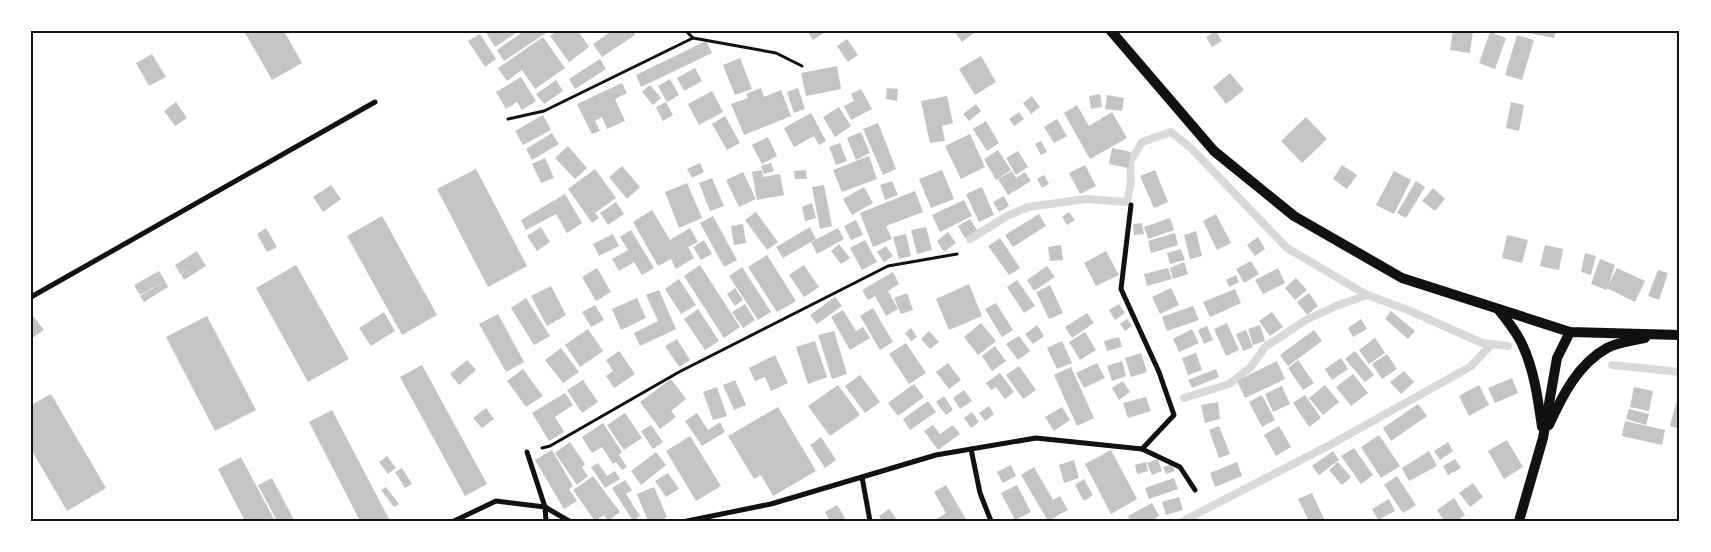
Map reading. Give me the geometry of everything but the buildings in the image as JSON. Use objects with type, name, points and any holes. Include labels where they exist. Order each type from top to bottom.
[{"type":"main road","points":[[1111,31],[1214,151],[1294,216],[1402,278],[1570,332],[1680,335]]},
{"type":"main road","points":[[1498,309],[1513,327],[1523,345],[1537,390],[1543,438]]},
{"type":"main road","points":[[1519,521],[1543,438],[1557,358],[1570,332]]},
{"type":"main road","points":[[1543,438],[1562,398],[1590,360],[1609,347],[1657,335]]},
{"type":"street","points":[[31,297],[375,102]]},
{"type":"street","points":[[1131,205],[1121,289],[1159,372],[1174,415],[1142,449]]},
{"type":"street","points":[[687,521],[771,504],[936,455],[1036,438],[1142,449],[1180,467],[1195,490]]},
{"type":"street","points":[[971,449],[980,493],[990,521]]},
{"type":"street","points":[[527,452],[545,508],[546,521]]},
{"type":"street","points":[[862,476],[870,521]]},
{"type":"street","points":[[454,521],[496,501],[545,508],[569,521]]},
{"type":"path","points":[[686,31],[693,38],[776,53],[802,66]]},
{"type":"path","points":[[508,119],[544,111],[693,38]]},
{"type":"path","points":[[527,452],[550,446],[679,372],[888,266],[957,254]]},
{"type":"waterway","points":[[970,239],[1007,216],[1028,207],[1086,199],[1127,202],[1131,183],[1130,162],[1142,142],[1171,132],[1192,149],[1287,248],[1367,295],[1408,310],[1482,343],[1508,346]]},
{"type":"waterway","points":[[1184,398],[1229,384],[1250,368],[1265,347],[1306,320],[1336,306],[1367,295]]},
{"type":"waterway","points":[[1183,521],[1328,446],[1470,367],[1492,344]]},
{"type":"waterway","points":[[1612,365],[1680,372]]}]
